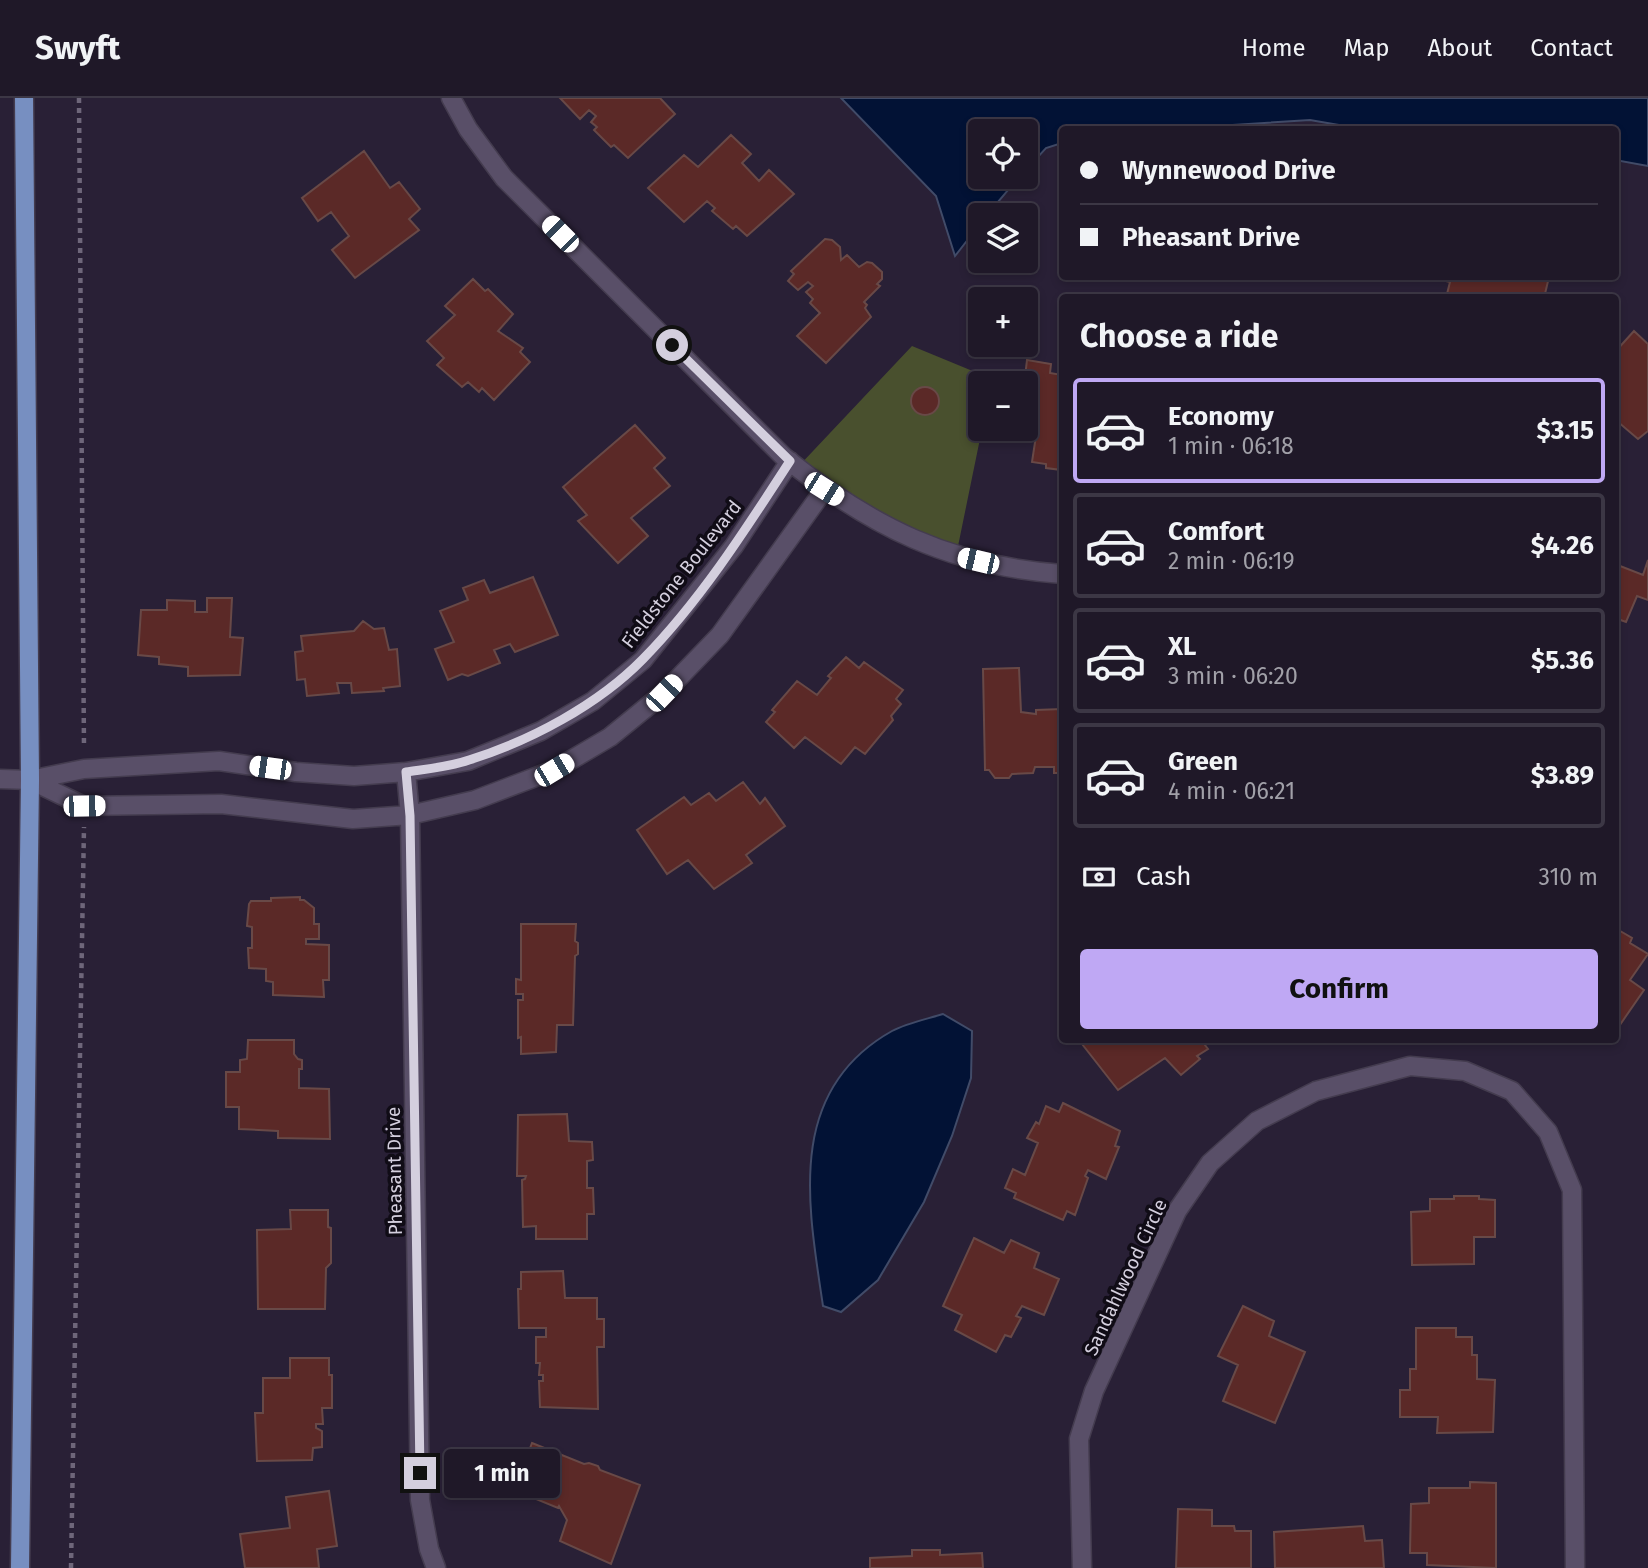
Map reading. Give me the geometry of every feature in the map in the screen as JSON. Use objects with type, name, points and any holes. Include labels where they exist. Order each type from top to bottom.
[{"type":"main road","points":[[20,1568],[30,780],[24,98]]},
{"type":"street","points":[[451,98],[468,129],[504,178],[790,461],[824,489],[889,529],[956,556],[1023,571],[1059,574]]},
{"type":"street","name":"Fieldstone Boulevard","points":[[30,780],[84,769],[219,761],[296,772],[355,776],[406,772],[468,761],[541,731],[593,701],[643,660],[734,546],[790,461]]},
{"type":"street","points":[[0,779],[30,780],[84,806],[221,804],[353,819],[410,816],[475,800],[554,770],[610,737],[664,693],[720,635],[824,489]]},
{"type":"street","name":"Pheasant Drive","points":[[406,772],[410,816],[420,1500],[429,1549],[436,1568]]},
{"type":"street","name":"Sandahlwood Circle","points":[[1082,1568],[1079,1439],[1094,1391],[1177,1212],[1210,1163],[1257,1121],[1316,1091],[1410,1066],[1465,1071],[1512,1091],[1548,1132],[1572,1190],[1575,1568]]},
{"type":"path","points":[[79,98],[84,769]]},
{"type":"path","points":[[71,1568],[84,806]]},
{"type":"green space","points":[[912,346],[973,371],[968,371],[968,441],[980,441],[956,556],[797,468]]},
{"type":"water","points":[[841,98],[1648,98],[1648,166],[1619,161],[1619,126],[1345,126],[1310,120],[1216,126],[1059,126],[1059,144],[1046,148],[1038,157],[1038,119],[968,119],[968,189],[1009,189],[997,203],[968,203],[968,239],[955,256],[936,196]]},
{"type":"water","points":[[943,1014],[972,1031],[971,1078],[952,1136],[924,1202],[878,1280],[841,1312],[823,1306],[812,1229],[810,1190],[812,1153],[819,1118],[834,1085],[858,1056],[892,1031]]},
{"type":"building","points":[[560,98],[660,98],[675,114],[628,158],[614,145],[611,147],[594,130],[597,127],[591,122],[596,116],[589,110],[580,119]]},
{"type":"building","points":[[731,135],[751,154],[742,163],[759,181],[769,170],[794,194],[747,236],[736,226],[733,229],[712,211],[715,208],[707,201],[684,222],[648,188],[684,155],[698,167]]},
{"type":"building","points":[[364,151],[390,188],[399,182],[420,209],[409,219],[419,230],[355,278],[332,250],[349,236],[331,212],[318,221],[302,198]]},
{"type":"building","points":[[825,239],[832,240],[840,247],[841,260],[847,255],[859,267],[867,262],[872,263],[882,272],[882,279],[877,284],[880,286],[864,302],[871,317],[826,363],[797,336],[820,313],[810,303],[813,299],[806,292],[813,286],[808,282],[798,290],[788,281],[794,274],[791,271]]},
{"type":"building","points":[[473,279],[485,291],[488,289],[513,314],[498,331],[523,348],[520,352],[530,362],[494,400],[482,388],[479,392],[468,382],[462,387],[437,365],[444,358],[427,341],[455,315],[445,306]]},
{"type":"building","points":[[1548,280],[1545,294],[1447,294],[1450,282],[1446,281]]},
{"type":"building","points":[[1634,331],[1648,344],[1648,431],[1638,439],[1619,423],[1619,348]]},
{"type":"building","points":[[1027,360],[1051,364],[1050,373],[1059,374],[1059,470],[1032,462],[1035,441],[1038,441],[1038,371],[1026,371]]},
{"type":"building","points":[[925,387],[935,391],[939,401],[935,411],[925,415],[915,411],[911,401],[915,391]]},
{"type":"building","points":[[635,425],[665,458],[654,468],[670,486],[631,518],[648,536],[618,563],[578,521],[587,515],[563,487]]},
{"type":"building","points":[[1648,560],[1648,600],[1637,596],[1626,622],[1619,619],[1619,566],[1643,575]]},
{"type":"building","points":[[533,577],[558,635],[515,652],[510,644],[494,650],[500,663],[468,676],[462,674],[448,680],[435,649],[454,642],[440,611],[468,600],[463,588],[484,580],[490,593]]},
{"type":"building","points":[[207,598],[232,598],[230,637],[243,638],[240,675],[188,676],[188,667],[159,664],[159,657],[138,655],[141,610],[167,610],[167,600],[195,601],[195,612],[207,612]]},
{"type":"building","points":[[363,621],[374,629],[384,628],[389,650],[397,649],[400,686],[383,688],[384,691],[352,693],[351,683],[337,683],[339,693],[307,696],[305,679],[297,680],[295,652],[303,651],[301,636],[354,631]]},
{"type":"building","points":[[846,657],[859,668],[864,662],[903,690],[896,699],[901,704],[891,716],[893,720],[865,754],[855,747],[841,764],[805,737],[794,748],[766,722],[775,712],[772,710],[797,681],[817,695],[831,678],[828,676]]},
{"type":"building","points":[[1019,668],[1021,712],[1036,714],[1036,710],[1059,709],[1059,773],[1054,773],[1054,767],[1035,767],[1033,773],[995,778],[989,770],[985,770],[983,669]]},
{"type":"building","points":[[743,782],[760,804],[765,798],[785,826],[746,855],[752,863],[714,889],[688,860],[667,874],[637,830],[684,797],[691,805],[709,793],[716,801]]},
{"type":"building","points":[[300,897],[300,900],[314,908],[314,924],[319,924],[319,939],[306,939],[306,944],[329,945],[329,980],[323,980],[324,997],[273,995],[273,982],[266,981],[266,969],[249,968],[248,948],[252,948],[252,927],[247,926],[251,901]]},
{"type":"building","points":[[521,924],[576,924],[575,941],[578,943],[578,954],[575,956],[573,1025],[557,1025],[556,1052],[521,1054],[521,1037],[518,1038],[518,1000],[523,1000],[523,994],[516,994],[516,979],[521,980]]},
{"type":"building","points":[[1619,930],[1632,938],[1630,943],[1648,954],[1630,980],[1644,990],[1619,1026]]},
{"type":"building","points":[[248,1040],[294,1040],[294,1054],[302,1060],[299,1088],[329,1089],[330,1139],[278,1138],[278,1131],[239,1129],[239,1107],[226,1107],[226,1072],[240,1072],[240,1060],[247,1059]]},
{"type":"building","points":[[1203,1043],[1208,1049],[1197,1056],[1200,1059],[1181,1075],[1165,1058],[1118,1090],[1082,1044]]},
{"type":"building","points":[[1063,1103],[1120,1131],[1115,1146],[1119,1147],[1106,1179],[1088,1170],[1085,1176],[1088,1178],[1075,1215],[1067,1211],[1063,1220],[1014,1198],[1016,1193],[1005,1188],[1013,1169],[1025,1175],[1038,1143],[1027,1138],[1036,1122],[1039,1124],[1046,1106],[1059,1112]]},
{"type":"building","points":[[567,1114],[569,1141],[592,1142],[593,1160],[587,1161],[587,1188],[593,1188],[594,1214],[587,1214],[587,1239],[536,1239],[536,1226],[523,1227],[522,1180],[526,1176],[517,1176],[518,1115]]},
{"type":"building","points":[[1454,1196],[1479,1196],[1479,1199],[1495,1200],[1495,1237],[1474,1237],[1474,1264],[1412,1265],[1411,1212],[1430,1211],[1430,1199],[1454,1199]]},
{"type":"building","points":[[290,1210],[328,1210],[331,1263],[326,1268],[325,1309],[258,1309],[257,1230],[291,1229]]},
{"type":"building","points":[[974,1238],[1004,1253],[1011,1240],[1039,1253],[1034,1268],[1059,1279],[1044,1315],[1022,1306],[1016,1316],[1021,1318],[1011,1337],[1005,1335],[996,1352],[955,1330],[962,1315],[943,1306]]},
{"type":"building","points":[[563,1271],[565,1298],[597,1298],[597,1319],[604,1319],[604,1347],[597,1347],[598,1409],[540,1407],[539,1381],[543,1381],[543,1375],[539,1375],[540,1363],[536,1363],[536,1337],[546,1337],[546,1328],[519,1328],[518,1289],[521,1289],[521,1272]]},
{"type":"building","points":[[1243,1306],[1274,1321],[1269,1336],[1305,1352],[1275,1423],[1223,1401],[1238,1365],[1218,1356]]},
{"type":"building","points":[[1416,1328],[1456,1328],[1456,1337],[1472,1337],[1472,1355],[1477,1355],[1477,1379],[1495,1380],[1493,1432],[1437,1433],[1438,1417],[1400,1417],[1400,1390],[1410,1390],[1410,1369],[1416,1369]]},
{"type":"building","points":[[290,1358],[329,1358],[332,1408],[322,1408],[323,1424],[316,1424],[316,1428],[322,1431],[322,1447],[313,1448],[312,1460],[257,1461],[255,1413],[263,1413],[263,1378],[290,1378]]},
{"type":"building","points":[[532,1443],[584,1464],[598,1466],[600,1470],[640,1485],[611,1564],[560,1541],[567,1520],[559,1506],[558,1508],[514,1490]]},
{"type":"building","points":[[1470,1482],[1496,1483],[1496,1568],[1427,1565],[1427,1553],[1410,1553],[1411,1504],[1429,1503],[1429,1488],[1470,1488]]},
{"type":"building","points":[[329,1491],[337,1546],[317,1549],[319,1568],[245,1568],[240,1534],[290,1528],[286,1497]]},
{"type":"building","points":[[1178,1509],[1212,1510],[1212,1526],[1234,1526],[1235,1531],[1251,1531],[1251,1568],[1176,1568]]},
{"type":"building","points":[[1363,1526],[1365,1541],[1382,1540],[1384,1568],[1275,1568],[1274,1532]]},
{"type":"building","points":[[912,1550],[940,1550],[940,1555],[982,1553],[983,1568],[870,1568],[870,1558],[912,1556]]},
{"type":"route","points":[[420,1473],[410,816],[406,772],[468,761],[541,731],[593,701],[643,660],[681,614],[734,546],[790,461],[672,345]]}]
